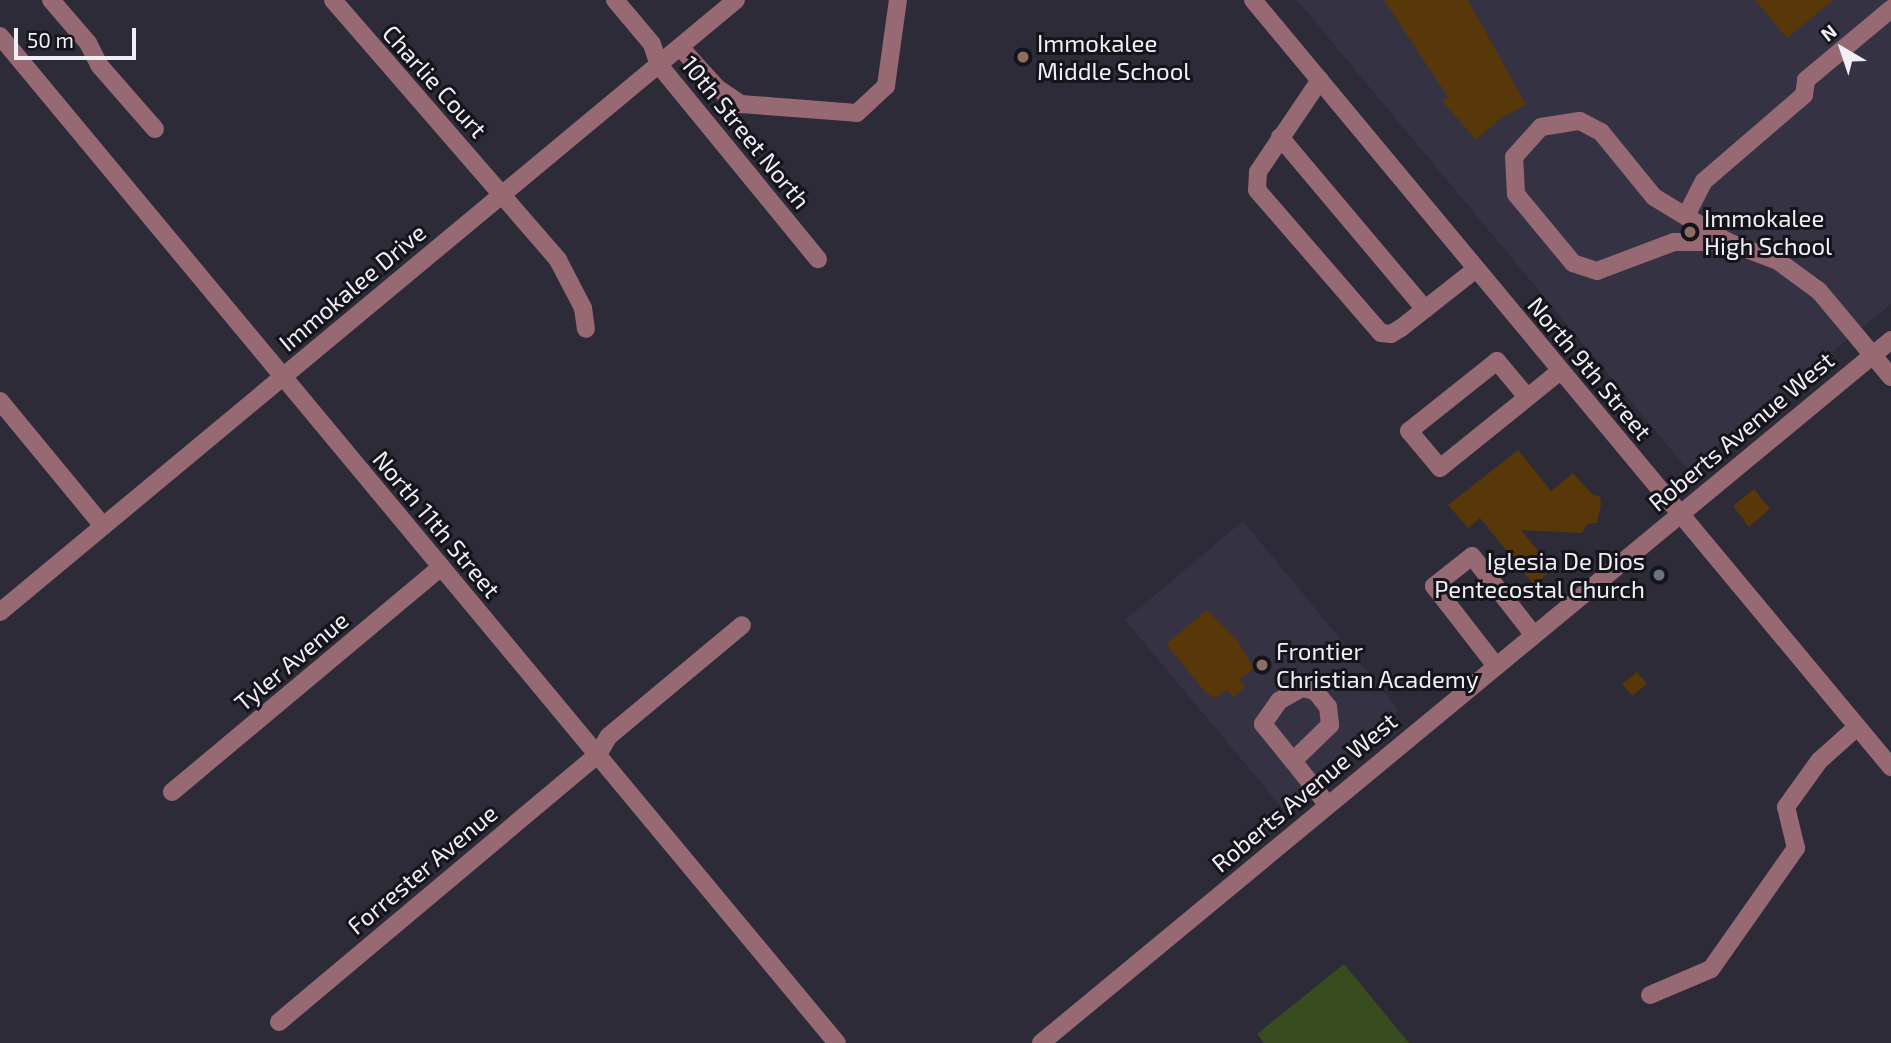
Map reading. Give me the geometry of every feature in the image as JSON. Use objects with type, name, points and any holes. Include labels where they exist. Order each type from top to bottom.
[{"type":"street","points":[[51,0],[88,43],[99,65],[155,129]]},
{"type":"street","name":"Charlie Court","points":[[333,0],[503,193],[570,278],[586,329]]},
{"type":"street","name":"10th Street North","points":[[615,0],[652,44],[659,65],[818,259]]},
{"type":"street","name":"Immokalee Drive","points":[[0,612],[736,0]]},
{"type":"street","points":[[680,47],[717,88],[741,104],[857,113],[886,86],[898,0]]},
{"type":"street","name":"North 9th Street","points":[[1253,0],[1891,767]]},
{"type":"street","points":[[1686,216],[1704,181],[1789,110],[1804,95],[1805,80],[1891,9]]},
{"type":"street","name":"North 11th Street","points":[[0,36],[837,1043]]},
{"type":"street","points":[[1320,80],[1258,172],[1257,190],[1381,333],[1391,334],[1476,269]]},
{"type":"street","points":[[1728,242],[1674,243],[1597,271],[1573,263],[1516,194],[1514,157],[1541,127],[1580,121],[1601,132],[1654,197],[1728,242],[1778,261],[1819,291],[1891,377]]},
{"type":"street","points":[[1280,137],[1426,309]]},
{"type":"street","name":"Roberts Avenue West","points":[[1041,1043],[1060,1037],[1327,804],[1891,340]]},
{"type":"street","points":[[1527,397],[1497,361],[1409,431],[1440,468],[1560,371]]},
{"type":"street","points":[[0,401],[103,526]]},
{"type":"street","points":[[1496,666],[1434,586],[1472,556],[1533,634]]},
{"type":"street","name":"Tyler Avenue","points":[[172,792],[441,567]]},
{"type":"street","name":"Forrester Avenue","points":[[279,1022],[598,754],[609,736],[742,625]]},
{"type":"street","points":[[1650,995],[1711,969],[1796,848],[1786,807],[1819,761],[1857,727]]},
{"type":"street","points":[[1293,761],[1327,804]]},
{"type":"shaded area","name":"Immokalee High School","points":[[1297,0],[1891,0],[1891,304],[1688,470]]},
{"type":"shaded area","name":"Frontier Christian Academy","points":[[1243,521],[1399,710],[1283,809],[1125,620]]},
{"type":"green space","points":[[1344,964],[1409,1043],[1264,1043],[1257,1034]]},
{"type":"building","points":[[1384,0],[1468,0],[1526,105],[1501,118],[1476,140],[1442,101],[1448,97]]},
{"type":"building","points":[[1755,0],[1833,0],[1787,38]]},
{"type":"building","points":[[1518,450],[1551,491],[1573,473],[1593,495],[1600,496],[1601,504],[1597,523],[1587,524],[1582,533],[1521,530],[1553,569],[1534,585],[1480,518],[1468,528],[1448,505]]},
{"type":"building","points":[[1754,489],[1770,509],[1749,527],[1733,506]]},
{"type":"building","name":"Frontier Christian Academy","points":[[1207,610],[1237,640],[1254,668],[1239,680],[1245,687],[1233,697],[1227,689],[1216,698],[1206,693],[1166,644]]},
{"type":"building","points":[[1637,672],[1647,684],[1632,696],[1622,684]]},
{"type":"place","name":"Immokalee Middle School","points":[[1023,57]]},
{"type":"place","name":"Immokalee High School","points":[[1690,232]]},
{"type":"place","name":"Iglesia De Dios Pentecostal Church","points":[[1659,575]]},
{"type":"place","name":"Frontier Christian Academy","points":[[1262,665]]}]
